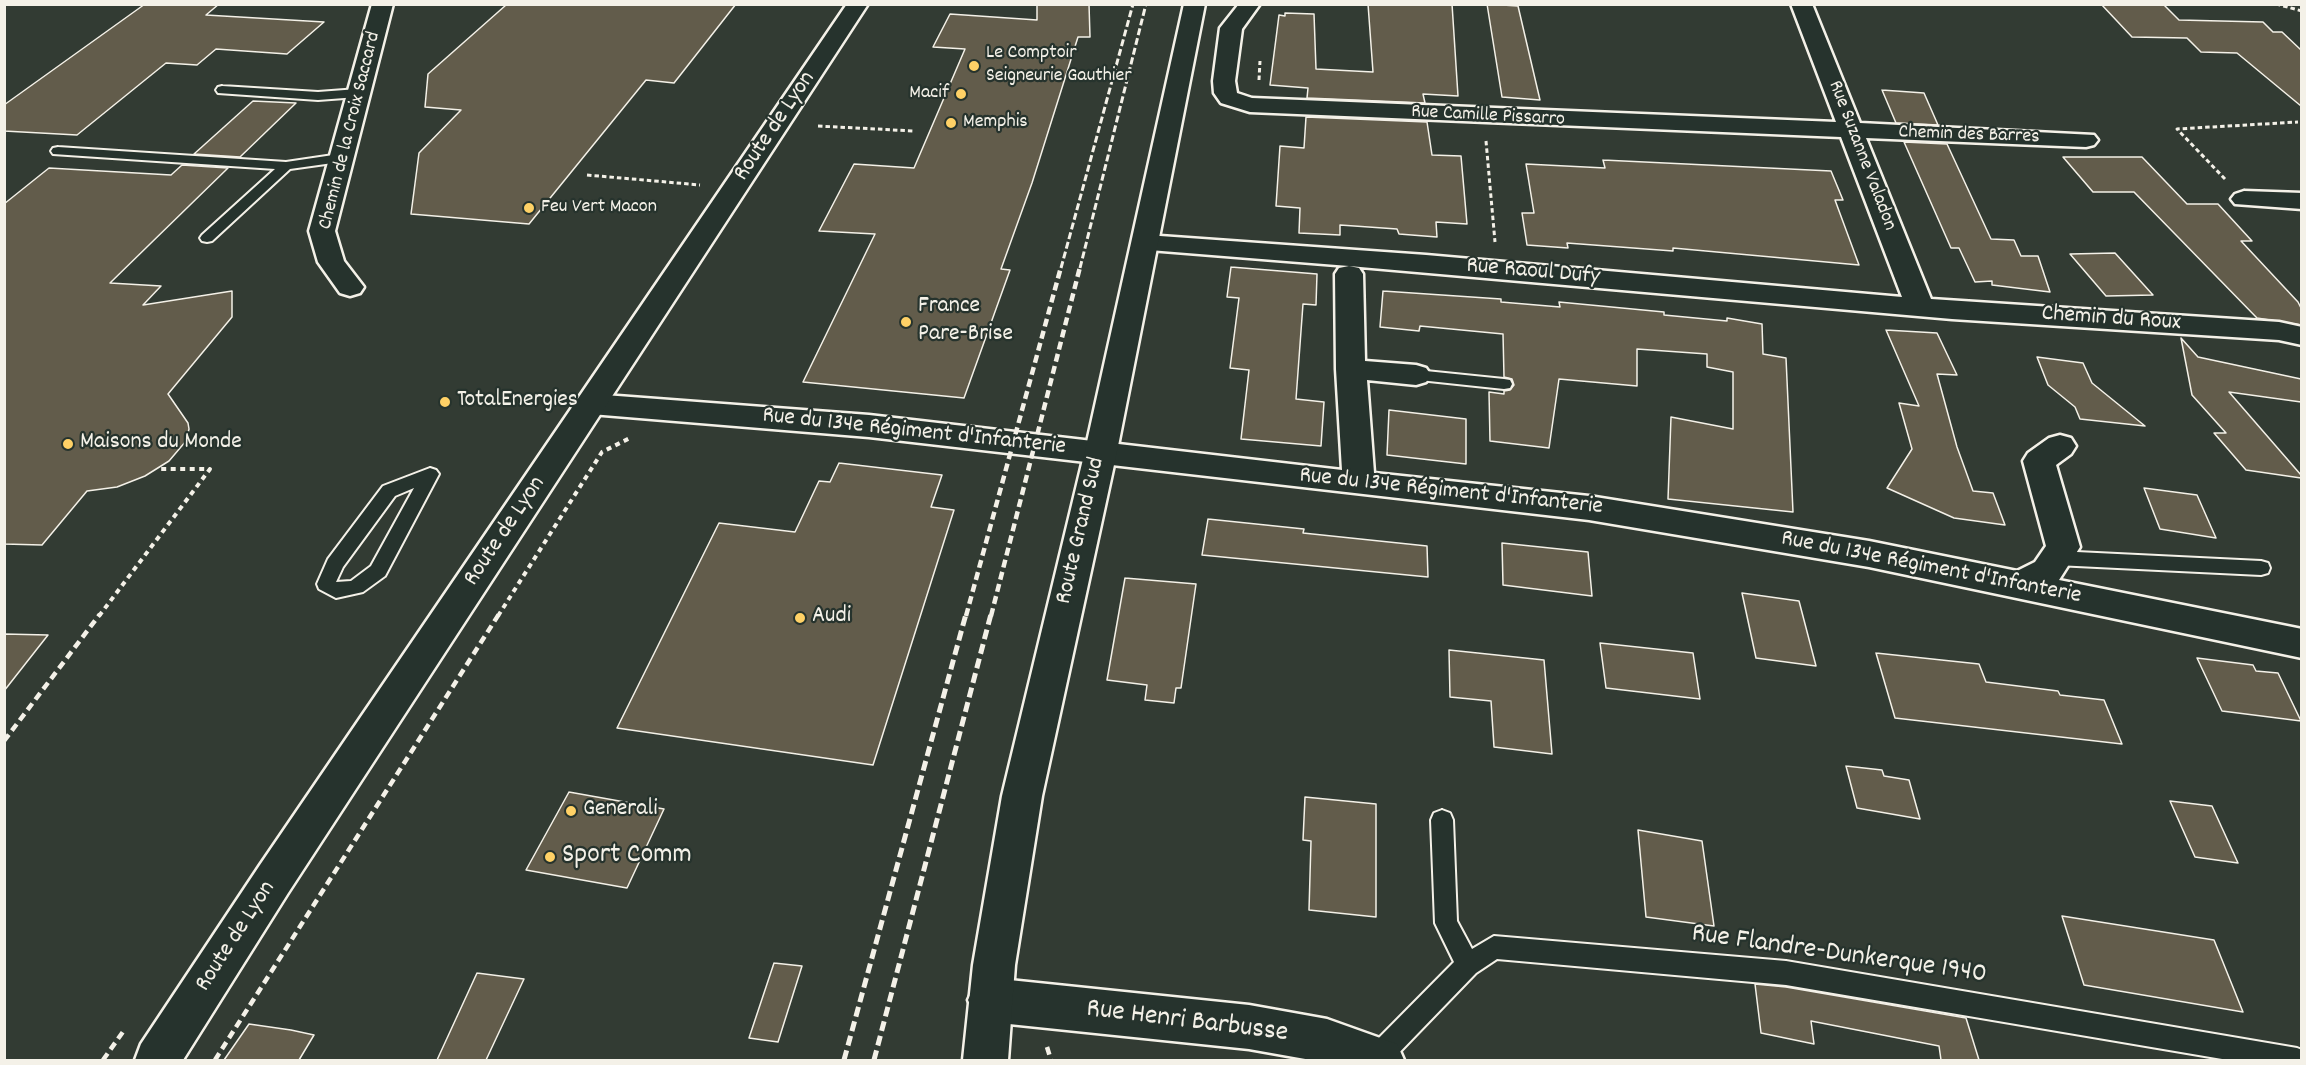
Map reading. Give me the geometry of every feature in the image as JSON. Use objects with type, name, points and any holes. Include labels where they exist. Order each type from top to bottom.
[{"type":"street","name":"Chemin de la Croix Saccard","points":[[350,287],[331,262],[322,231],[383,4]]},
{"type":"street","name":"Route de Lyon","points":[[157,1060],[281,869],[858,4]]},
{"type":"street","name":"Route Grand Sud","points":[[985,1060],[990,1000],[1022,796],[1101,452],[1195,4]]},
{"type":"street","name":"Rue Camille Pissarro","points":[[1250,4],[1231,28],[1224,81],[1225,93],[1234,102],[1250,105],[1484,117],[1851,132]]},
{"type":"street","name":"Rue Suzanne Valadon","points":[[1801,4],[1920,307]]},
{"type":"street","name":"Chemin des Barres","points":[[1851,132],[2086,140]]},
{"type":"street","points":[[2244,199],[2301,201]]},
{"type":"street","name":"Rue Raoul Dufy","points":[[1146,243],[1497,269],[1920,307]]},
{"type":"street","points":[[1349,274],[1351,369],[1359,483]]},
{"type":"street","name":"Chemin du Roux","points":[[1920,307],[2256,329],[2301,336]]},
{"type":"street","points":[[1351,369],[1416,375]]},
{"type":"street","name":"Rue du 134e Régiment d'Infanterie","points":[[591,404],[869,426],[1359,483],[1590,507],[1869,554],[2301,644]]},
{"type":"street","points":[[2025,585],[2047,571],[2063,547],[2039,461],[2060,446]]},
{"type":"street","name":"Rue Henri Barbusse","points":[[990,1000],[1249,1028],[1327,1041],[1379,1059]]},
{"type":"lane","points":[[222,90],[318,96],[358,93]]},
{"type":"lane","points":[[58,151],[286,166],[340,158]]},
{"type":"lane","points":[[207,238],[286,166]]},
{"type":"lane","points":[[1416,375],[1504,384]]},
{"type":"lane","points":[[430,474],[378,571],[356,586],[336,591],[326,584],[335,564],[389,491],[430,474]]},
{"type":"lane","points":[[2056,558],[2261,568]]},
{"type":"lane","points":[[1442,820],[1446,923],[1468,964]]},
{"type":"lane","name":"Rue Flandre-Dunkerque 1940","points":[[1379,1059],[1468,964],[1494,947],[1786,973],[2297,1060]]},
{"type":"path","points":[[2276,4],[2301,11]]},
{"type":"path","points":[[1484,117],[1497,269]]},
{"type":"path","points":[[2244,199],[2177,129],[2298,122]]},
{"type":"path","points":[[818,126],[914,131]]},
{"type":"path","points":[[587,175],[704,185]]},
{"type":"path","points":[[215,1060],[602,452],[637,436]]},
{"type":"path","points":[[4,741],[210,469],[160,469]]},
{"type":"building","points":[[145,4],[219,4],[206,15],[324,22],[287,54],[216,49],[197,65],[166,63],[77,135],[4,131],[4,105]]},
{"type":"building","points":[[736,4],[674,83],[646,80],[529,224],[411,214],[419,153],[461,110],[425,107],[428,74],[506,5]]},
{"type":"building","points":[[1089,4],[1090,37],[1078,37],[1032,183],[1001,269],[1010,270],[964,398],[803,382],[875,234],[819,231],[854,164],[914,168],[965,49],[933,47],[950,14],[1037,20],[1037,5]]},
{"type":"building","points":[[1368,4],[1452,4],[1458,96],[1423,94],[1425,103],[1307,98],[1308,88],[1270,85],[1279,15],[1285,16],[1285,13],[1314,14],[1316,69],[1373,72]]},
{"type":"building","points":[[1487,4],[1518,6],[1540,100],[1502,97]]},
{"type":"building","points":[[2101,4],[2163,4],[2179,20],[2263,22],[2273,32],[2282,32],[2301,50],[2301,106],[2237,53],[2201,52],[2187,38],[2132,37]]},
{"type":"building","points":[[1882,90],[1924,93],[1938,125],[1896,123]]},
{"type":"building","points":[[253,101],[296,103],[240,157],[194,154]]},
{"type":"building","points":[[1306,117],[1427,122],[1432,155],[1461,156],[1467,224],[1436,222],[1437,237],[1399,234],[1397,229],[1340,225],[1340,235],[1299,233],[1300,208],[1276,206],[1280,146],[1304,148]]},
{"type":"building","points":[[1904,142],[1947,144],[1991,239],[2014,240],[2021,256],[2038,256],[2050,292],[1992,285],[1992,281],[1975,282],[1959,248],[1951,248]]},
{"type":"building","points":[[2063,157],[2142,157],[2187,204],[2218,204],[2252,241],[2241,241],[2298,302],[2301,308],[2301,325],[2257,318],[2134,192],[2093,192]]},
{"type":"building","points":[[1603,160],[1831,171],[1843,200],[1835,200],[1859,265],[1673,248],[1673,251],[1567,243],[1568,248],[1527,245],[1522,213],[1534,213],[1526,164],[1605,168]]},
{"type":"building","points":[[182,165],[228,168],[110,283],[161,286],[143,305],[232,291],[232,317],[168,394],[188,423],[186,441],[169,461],[145,476],[117,487],[87,491],[42,545],[4,544],[4,204],[49,168],[171,175]]},
{"type":"building","points":[[2115,253],[2153,295],[2106,296],[2070,254]]},
{"type":"building","points":[[1231,267],[1317,274],[1316,305],[1303,304],[1296,399],[1324,402],[1321,446],[1241,439],[1249,370],[1230,368],[1239,298],[1227,297]]},
{"type":"building","points":[[1383,291],[1501,299],[1501,302],[1560,307],[1559,302],[1664,312],[1664,315],[1727,321],[1727,318],[1762,324],[1763,354],[1786,358],[1793,512],[1668,499],[1671,417],[1733,429],[1733,372],[1707,367],[1707,354],[1637,349],[1637,386],[1559,379],[1549,448],[1490,441],[1489,392],[1504,394],[1504,391],[1510,390],[1514,385],[1512,379],[1504,377],[1503,334],[1420,326],[1419,331],[1380,327]]},
{"type":"building","points":[[1886,330],[1937,333],[1957,375],[1937,374],[1957,447],[1973,491],[1993,493],[2005,525],[1954,518],[1887,488],[1912,449],[1899,403],[1919,406]]},
{"type":"building","points":[[2181,338],[2198,357],[2301,379],[2301,402],[2229,392],[2301,475],[2301,478],[2246,470],[2214,433],[2226,433],[2192,395]]},
{"type":"building","points":[[2037,357],[2083,363],[2092,383],[2145,426],[2080,419],[2075,407],[2048,385]]},
{"type":"building","points":[[1389,410],[1466,419],[1466,464],[1387,455]]},
{"type":"building","points":[[839,463],[942,475],[931,507],[954,510],[873,765],[617,728],[719,523],[795,532],[819,481],[830,482]]},
{"type":"building","points":[[2144,488],[2197,495],[2216,538],[2160,529]]},
{"type":"building","points":[[1208,519],[1304,529],[1303,533],[1427,546],[1428,577],[1202,555]]},
{"type":"building","points":[[1502,543],[1588,552],[1592,596],[1503,585]]},
{"type":"building","points":[[1125,578],[1196,584],[1181,688],[1176,688],[1174,703],[1145,700],[1147,685],[1107,680]]},
{"type":"building","points":[[1742,593],[1799,601],[1816,666],[1756,658]]},
{"type":"building","points":[[4,634],[48,635],[4,691]]},
{"type":"building","points":[[1600,643],[1693,653],[1700,699],[1606,688]]},
{"type":"building","points":[[1449,650],[1544,660],[1552,754],[1494,747],[1491,701],[1450,697]]},
{"type":"building","points":[[1876,653],[1979,664],[1986,682],[2058,691],[2060,695],[2104,700],[2122,744],[1895,718]]},
{"type":"building","points":[[2197,658],[2253,665],[2256,671],[2278,673],[2301,721],[2222,711]]},
{"type":"building","points":[[1846,766],[1882,770],[1884,776],[1909,780],[1920,819],[1857,808]]},
{"type":"building","points":[[569,792],[664,809],[627,888],[526,870]]},
{"type":"building","points":[[1305,797],[1376,804],[1376,917],[1309,910],[1311,841],[1303,840]]},
{"type":"building","points":[[2170,801],[2212,806],[2238,863],[2195,857]]},
{"type":"building","points":[[1638,830],[1702,841],[1714,926],[1646,917]]},
{"type":"building","points":[[2062,916],[2214,940],[2243,1012],[2084,985]]},
{"type":"building","points":[[774,963],[802,966],[778,1042],[749,1038]]},
{"type":"building","points":[[477,973],[524,979],[486,1060],[437,1060]]},
{"type":"building","points":[[1755,984],[1786,987],[1966,1018],[1979,1060],[1941,1060],[1939,1046],[1811,1021],[1814,1044],[1761,1033]]},
{"type":"building","points":[[249,1024],[314,1035],[299,1060],[224,1060]]},
{"type":"railway","points":[[1061,268],[1133,4]]},
{"type":"railway","points":[[1080,268],[1146,4]]},
{"type":"railway","points":[[966,616],[1061,267]]},
{"type":"railway","points":[[991,616],[1080,267]]},
{"type":"railway","points":[[844,1060],[966,614]]},
{"type":"railway","points":[[874,1060],[991,614]]},
{"type":"place","name":"Le Comptoir Seigneurie Gauthier","points":[[974,66]]},
{"type":"place","name":"Macif","points":[[961,94]]},
{"type":"place","name":"Memphis","points":[[951,123]]},
{"type":"place","name":"Feu Vert Macon","points":[[529,208]]},
{"type":"place","name":"France Pare-Brise","points":[[906,322]]},
{"type":"place","name":"TotalEnergies","points":[[445,402]]},
{"type":"place","name":"Maisons du Monde","points":[[68,444]]},
{"type":"place","name":"Audi","points":[[800,618]]},
{"type":"place","name":"Generali","points":[[571,811]]},
{"type":"place","name":"Sport Comm","points":[[550,857]]}]
